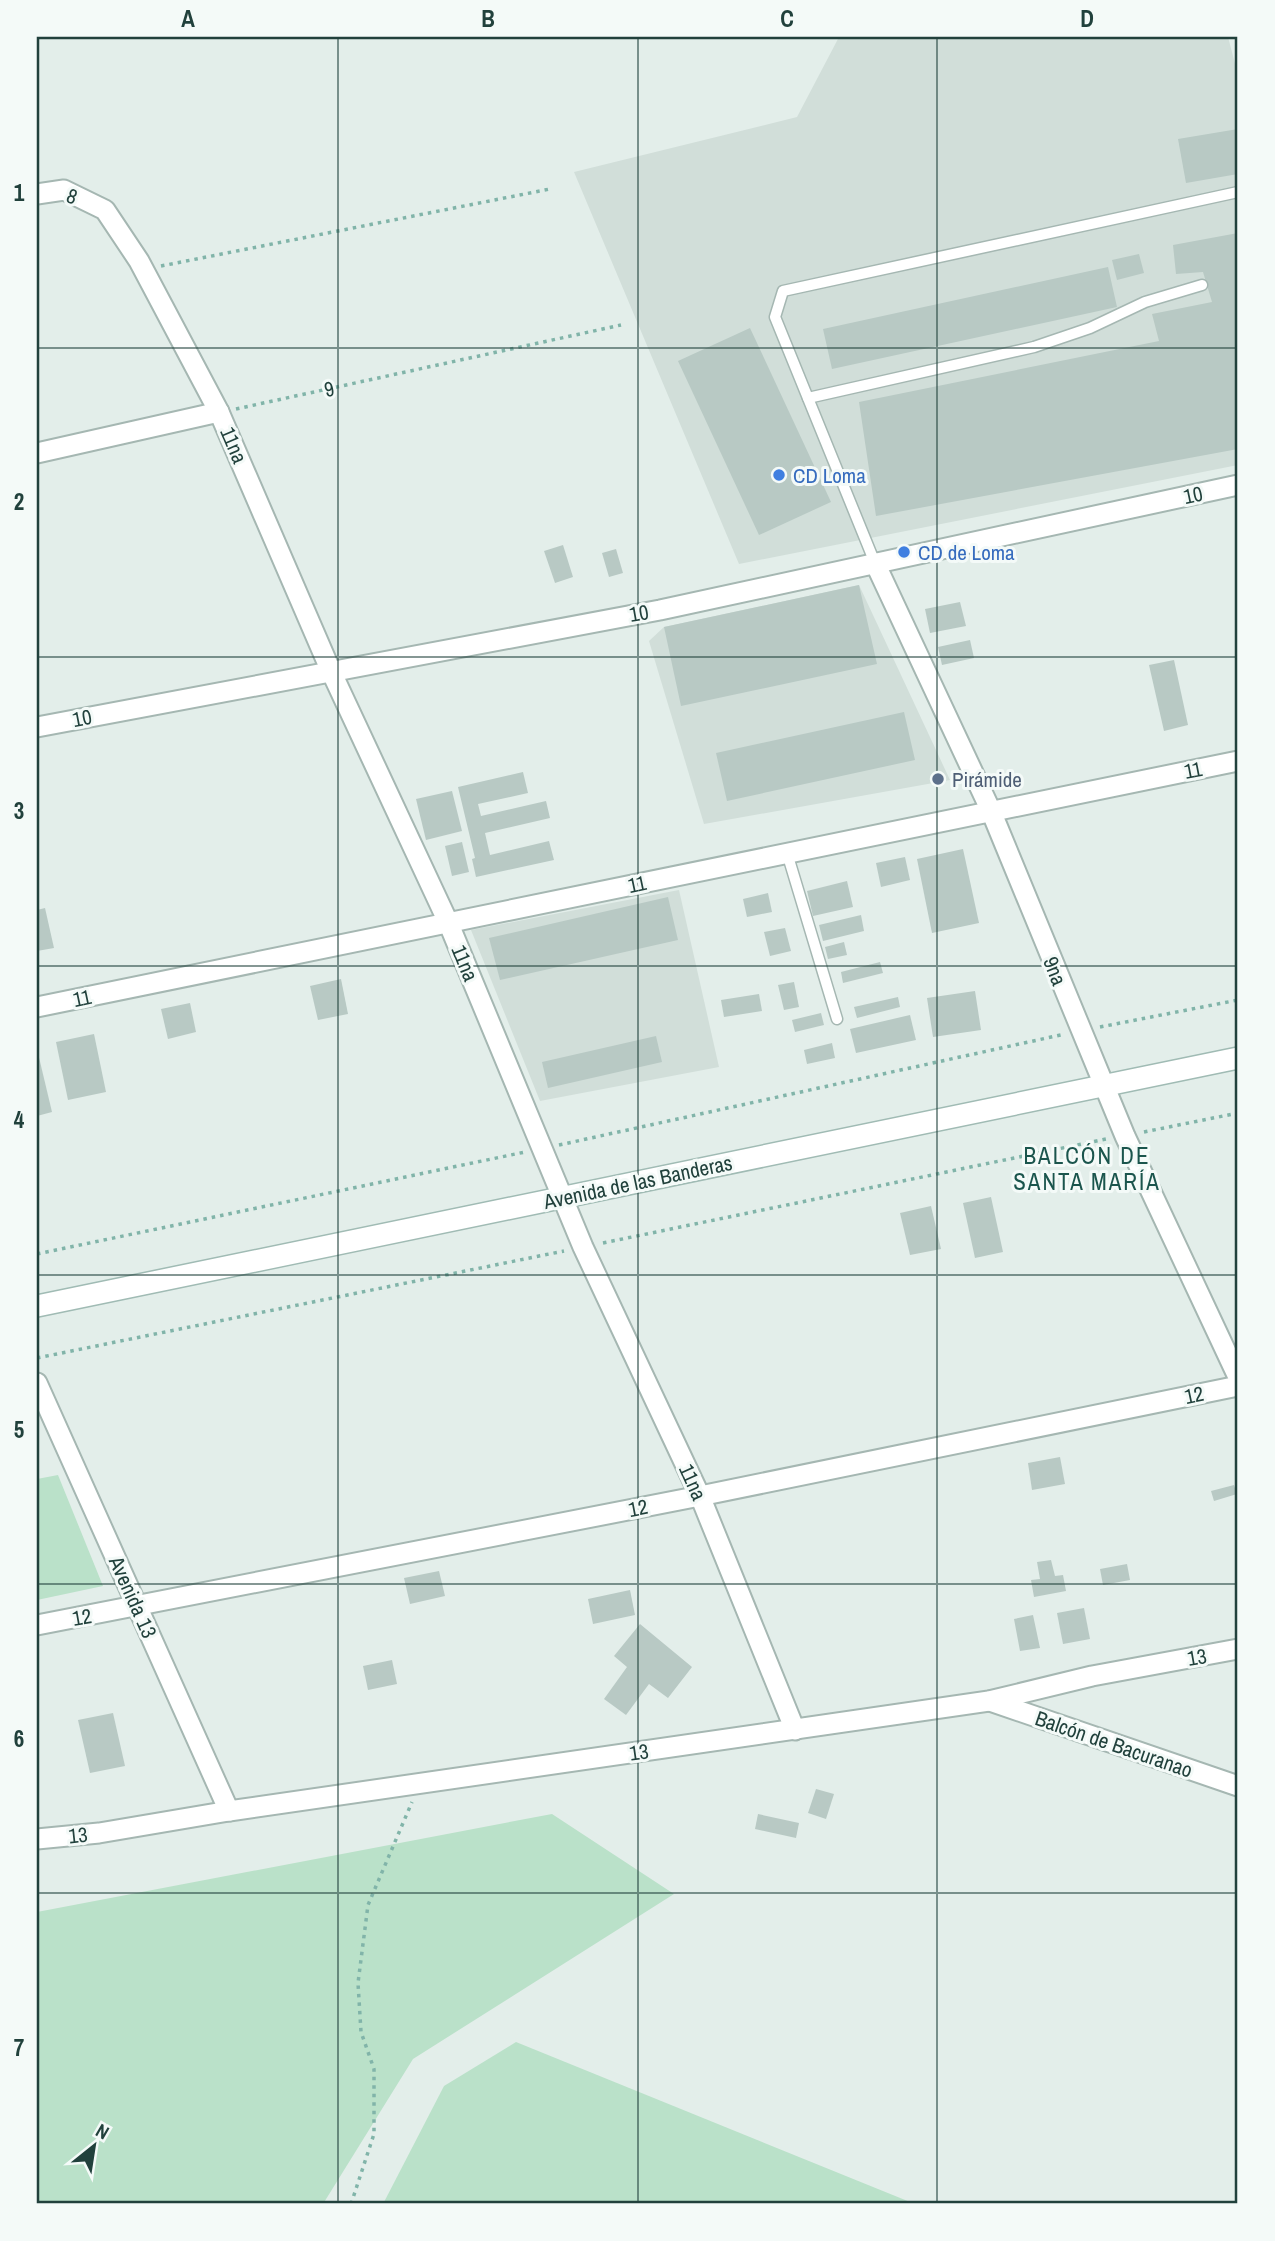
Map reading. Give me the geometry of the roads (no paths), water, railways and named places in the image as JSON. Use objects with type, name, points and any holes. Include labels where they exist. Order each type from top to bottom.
[{"type":"street","name":"8","points":[[37,194],[64,190],[105,210]]},
{"type":"street","name":"11na","points":[[105,210],[143,269],[219,412],[330,669],[448,922],[540,1149],[564,1197],[583,1247],[700,1496],[795,1730]]},
{"type":"street","points":[[37,453],[219,412]]},
{"type":"street","name":"10","points":[[37,727],[330,669],[660,610],[1238,485]]},
{"type":"street","name":"9na","points":[[875,563],[990,811],[1125,1136],[1238,1377]]},
{"type":"street","name":"11","points":[[37,1007],[1238,761]]},
{"type":"street","name":"Avenida de las Banderas","points":[[37,1306],[1238,1058]]},
{"type":"street","name":"Avenida 13","points":[[37,1383],[229,1811]]},
{"type":"street","name":"12","points":[[37,1625],[700,1496],[1238,1386]]},
{"type":"street","name":"13","points":[[37,1839],[99,1833],[229,1811],[989,1701],[1091,1676],[1238,1649]]},
{"type":"street","name":"Balcón de Bacuranao","points":[[989,1701],[1238,1786]]},
{"type":"lane","points":[[875,563],[775,317],[783,291],[1238,192]]},
{"type":"lane","points":[[808,398],[1034,347],[1090,328],[1145,302],[1202,285]]},
{"type":"lane","points":[[787,853],[837,1019]]},
{"type":"place","name":"CD Loma","points":[[779,475]]},
{"type":"place","name":"CD de Loma","points":[[904,552]]},
{"type":"place","name":"Pirámide","points":[[938,779]]},
{"type":"district","name":"BALCÓN DE SANTA MARÍA","points":[[1087,1168]]}]
